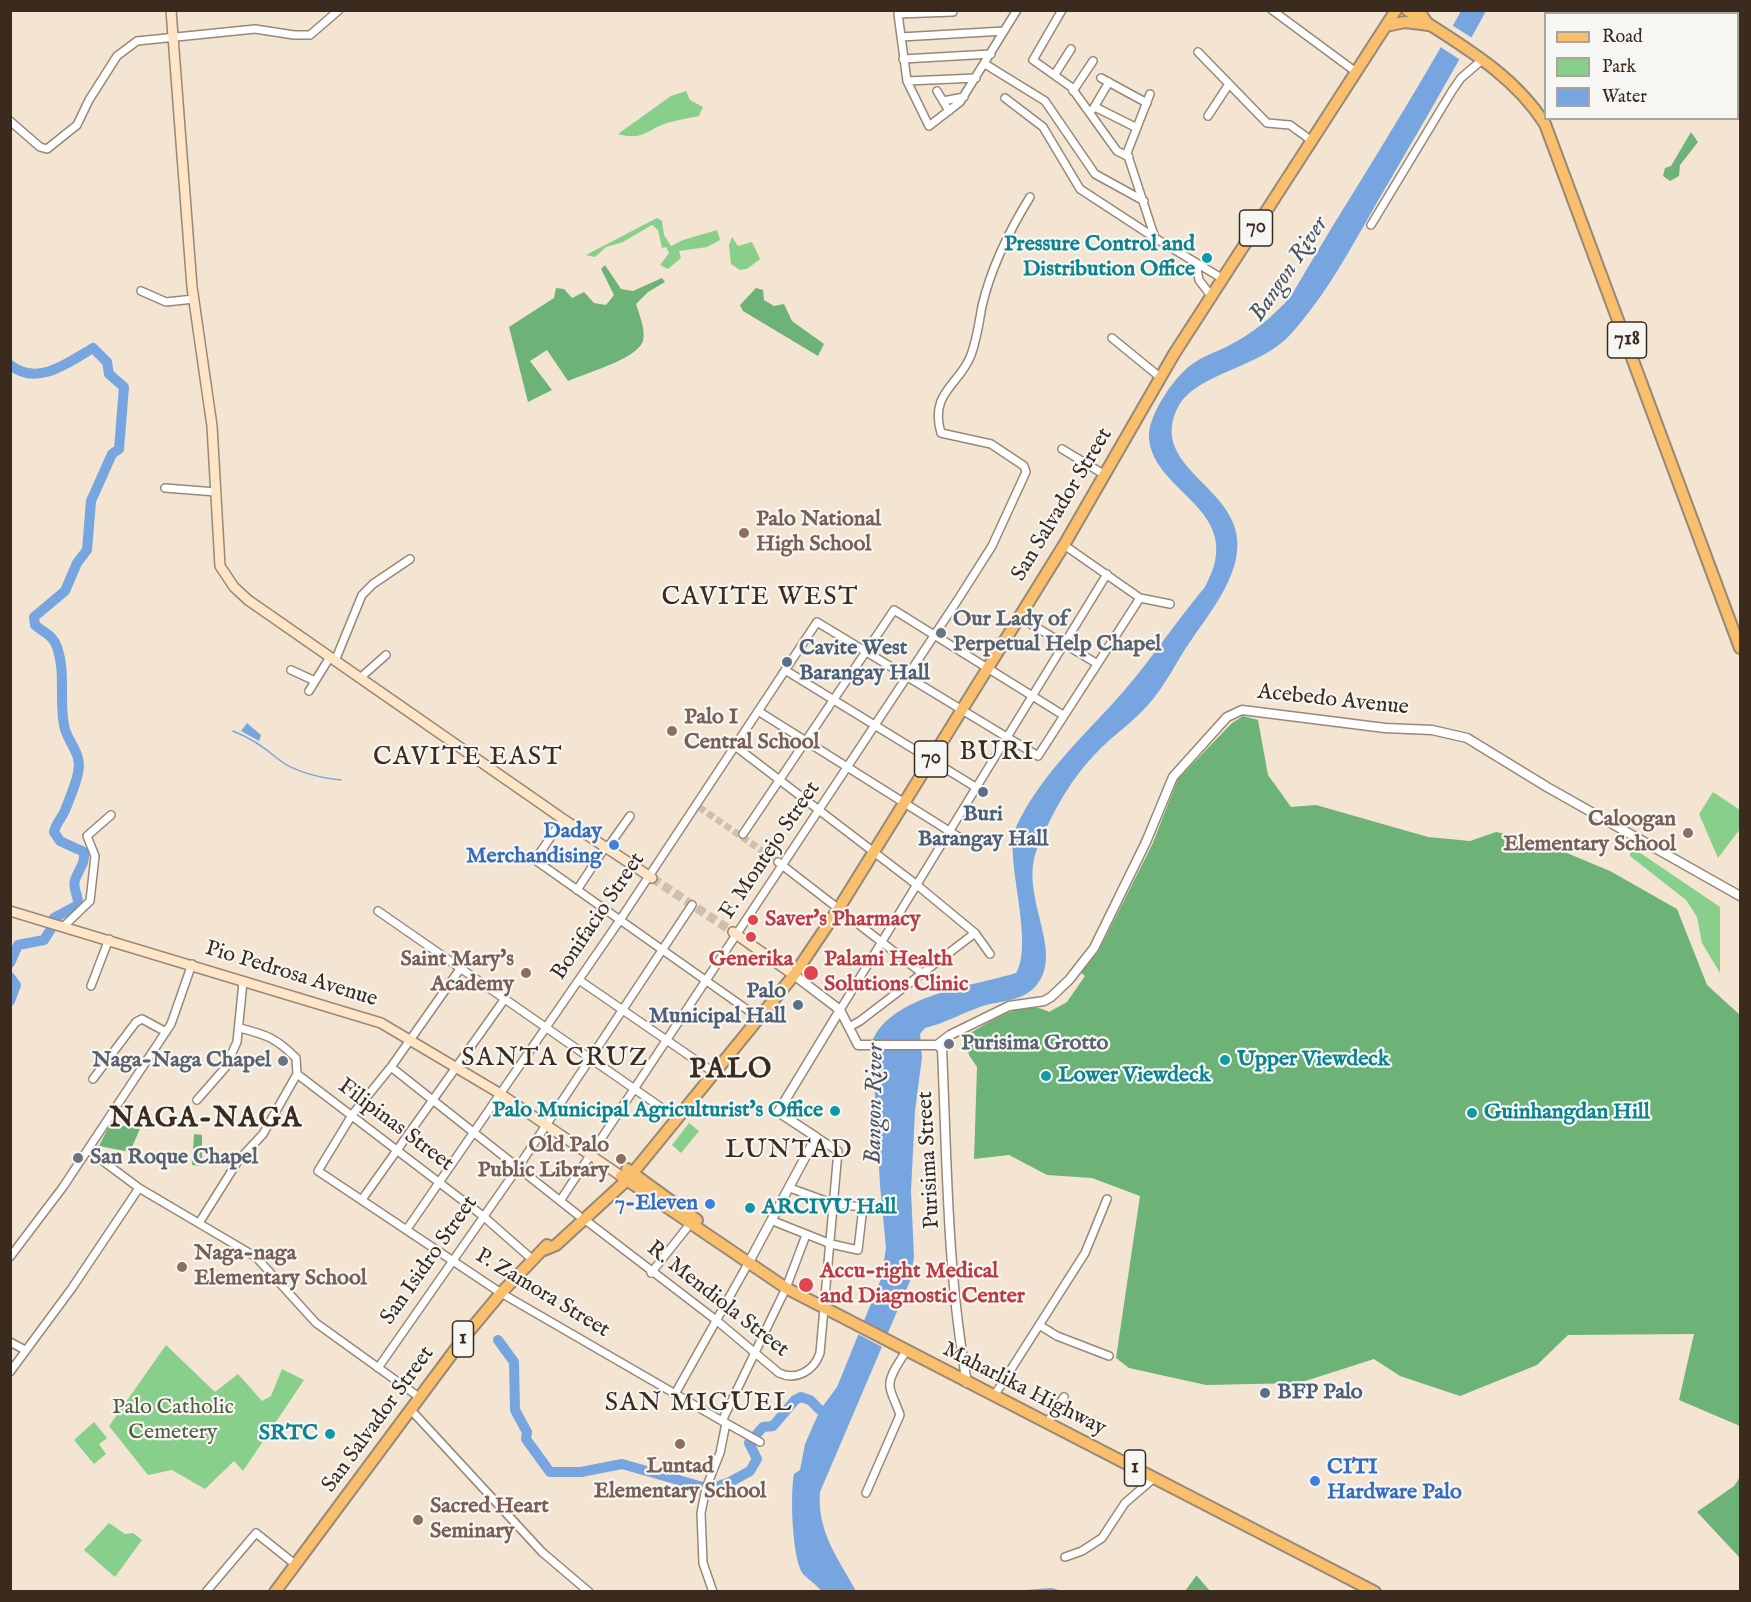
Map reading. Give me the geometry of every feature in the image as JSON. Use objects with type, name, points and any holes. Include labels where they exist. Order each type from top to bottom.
[{"type":"main road","points":[[171,10],[194,299],[212,426],[220,566],[234,587],[248,600],[563,819],[651,877]]},
{"type":"main road","name":"San Salvador Street","points":[[275,1592],[419,1397],[501,1293],[544,1250],[556,1245],[581,1217],[627,1174],[706,1084],[713,1072],[794,975],[839,908],[1064,545],[1161,378],[1396,10]]},
{"type":"main road","name":"718","points":[[1407,10],[1507,77],[1530,99],[1545,124],[1740,648]]},
{"type":"main road","points":[[1418,10],[1433,27]]},
{"type":"main road","points":[[1386,26],[1406,22],[1433,27]]},
{"type":"main road","name":"Pio Pedrosa Avenue","points":[[10,911],[192,964],[243,982],[352,1012],[381,1023],[499,1093],[590,1155],[627,1174]]},
{"type":"main road","points":[[735,934],[794,975]]},
{"type":"main road","name":"San Salvador Street","points":[[627,1174],[701,1080],[713,1072]]},
{"type":"main road","name":"1","points":[[627,1174],[690,1224],[749,1262]]},
{"type":"main road","name":"1","points":[[627,1174],[786,1288],[823,1308]]},
{"type":"main road","name":"Maharlika Highway","points":[[823,1308],[1372,1591]]},
{"type":"street","points":[[10,121],[39,147],[47,149],[77,125],[88,100],[109,68],[128,45],[137,41],[255,29],[310,35],[339,10]]},
{"type":"street","points":[[953,12],[898,14],[907,81],[929,126],[964,97],[1017,10]]},
{"type":"street","points":[[1062,10],[1033,60],[1055,74],[1073,91],[1117,151],[1129,157]]},
{"type":"street","points":[[1272,10],[1356,72]]},
{"type":"street","points":[[901,37],[1004,31]]},
{"type":"street","points":[[1055,74],[1071,50]]},
{"type":"street","points":[[1198,52],[1267,123],[1290,125],[1312,141]]},
{"type":"street","points":[[903,59],[991,54]]},
{"type":"street","points":[[1371,225],[1452,91],[1480,59]]},
{"type":"street","points":[[1073,91],[1093,61]]},
{"type":"street","points":[[985,64],[1045,101],[1095,174],[1143,201]]},
{"type":"street","points":[[907,81],[976,78]]},
{"type":"street","points":[[1101,78],[1146,103]]},
{"type":"street","points":[[1088,113],[1095,107],[1109,82]]},
{"type":"street","points":[[1208,116],[1229,84]]},
{"type":"street","points":[[937,91],[949,111]]},
{"type":"street","points":[[1150,94],[1127,153],[1155,238]]},
{"type":"street","points":[[943,101],[964,97]]},
{"type":"street","points":[[1005,98],[1044,127],[1080,189],[1223,279]]},
{"type":"street","points":[[1095,107],[1137,128]]},
{"type":"street","name":"F. Montejo Street","points":[[560,1201],[667,1038],[708,982],[735,934],[780,864],[821,810],[992,546],[1026,472],[1024,466],[991,444],[942,432],[941,399],[949,384],[968,363],[980,326],[982,308],[992,272],[1030,197]]},
{"type":"street","points":[[1196,263],[1199,280],[1212,297]]},
{"type":"street","points":[[141,291],[166,302],[194,299]]},
{"type":"street","points":[[1112,338],[1161,378]]},
{"type":"street","points":[[1062,449],[1105,475]]},
{"type":"street","points":[[165,488],[216,492]]},
{"type":"street","points":[[1064,545],[1140,598],[1170,604]]},
{"type":"street","points":[[309,691],[332,659],[362,595],[373,584],[410,559]]},
{"type":"street","points":[[823,1308],[831,1244],[838,1151],[778,1112],[881,940],[977,788],[1107,574]]},
{"type":"street","points":[[866,650],[1038,756],[1140,598]]},
{"type":"street","points":[[742,834],[894,610],[1063,715]]},
{"type":"street","points":[[1019,617],[1096,663]]},
{"type":"street","name":"Bonifacio Street","points":[[407,1229],[545,1026],[651,877],[817,622],[866,650]]},
{"type":"street","points":[[360,678],[386,655]]},
{"type":"street","points":[[291,670],[315,681]]},
{"type":"street","points":[[785,670],[977,788]]},
{"type":"street","name":"Acebedo Avenue","points":[[937,1045],[950,1035],[1009,1006],[1044,1001],[1069,980],[1094,948],[1146,842],[1173,777],[1227,717],[1242,710],[1385,728],[1432,730],[1467,738],[1547,787],[1740,896]]},
{"type":"street","points":[[758,711],[965,841]]},
{"type":"street","points":[[735,746],[917,885],[975,933],[990,954]]},
{"type":"street","points":[[60,925],[90,901],[95,856],[87,836],[111,816]]},
{"type":"street","points":[[577,890],[630,816]]},
{"type":"street","points":[[563,819],[535,860],[759,1018]]},
{"type":"street","points":[[780,864],[923,974]]},
{"type":"street","name":"San Isidro Street","points":[[378,1368],[519,1166],[692,905]]},
{"type":"street","points":[[378,910],[672,1115]]},
{"type":"street","points":[[849,1027],[975,933]]},
{"type":"street","points":[[91,986],[109,939]]},
{"type":"street","points":[[10,1257],[50,1206],[166,1032],[192,964]]},
{"type":"street","points":[[352,1115],[391,1067],[460,969]]},
{"type":"street","points":[[794,975],[840,1010],[856,1043],[937,1045]]},
{"type":"street","points":[[579,980],[667,1038],[713,1072]]},
{"type":"street","points":[[197,1100],[225,1068],[237,1042],[243,982]]},
{"type":"street","points":[[363,1198],[504,999]]},
{"type":"street","points":[[93,1079],[136,1022],[142,1019],[166,1032]]},
{"type":"street","points":[[199,1223],[238,1161],[262,1134],[297,1074],[296,1058],[281,1043],[272,1036],[240,1028]]},
{"type":"street","name":"Purisima Street","points":[[937,1045],[942,1049],[944,1118],[958,1332],[968,1383]]},
{"type":"street","name":"R. Mendiola Street","points":[[391,1067],[786,1376],[811,1369],[820,1353],[823,1308]]},
{"type":"street","name":"Filipinas Street","points":[[297,1074],[483,1216],[533,1260]]},
{"type":"street","name":"P. Zamora Street","points":[[352,1115],[318,1171],[363,1198],[501,1293],[760,1442]]},
{"type":"street","points":[[675,1394],[773,1221],[816,1137]]},
{"type":"street","points":[[88,1150],[139,1188],[256,1257],[316,1323],[419,1397]]},
{"type":"street","points":[[10,1372],[72,1288],[139,1188]]},
{"type":"street","points":[[773,1221],[831,1244],[858,1250],[863,1207],[834,1204],[790,1188]]},
{"type":"street","points":[[994,1396],[1085,1253],[1107,1199]]},
{"type":"street","points":[[651,1272],[690,1224]]},
{"type":"street","points":[[713,1592],[703,1563],[701,1514],[706,1488],[720,1453],[724,1422],[786,1288],[806,1235]]},
{"type":"street","points":[[1039,1325],[1057,1336],[1109,1356]]},
{"type":"street","points":[[10,1341],[25,1350]]},
{"type":"street","points":[[866,1493],[900,1415],[898,1403],[890,1387],[891,1379],[906,1351]]},
{"type":"street","points":[[1047,1423],[1064,1397]]},
{"type":"street","points":[[411,1410],[542,1552],[589,1592]]},
{"type":"street","points":[[1065,1557],[1082,1551],[1102,1538],[1125,1503],[1154,1478]]},
{"type":"street","points":[[206,1592],[256,1533],[296,1565]]},
{"type":"green space","points":[[1729,11],[1740,12],[1739,60],[1739,12],[1727,12]]},
{"type":"green space","points":[[686,91],[690,100],[703,107],[699,116],[667,123],[644,134],[626,136],[618,134],[671,96]]},
{"type":"green space","points":[[1691,132],[1698,142],[1680,165],[1679,176],[1670,181],[1663,176],[1665,168],[1671,166]]},
{"type":"green space","points":[[657,218],[662,221],[664,235],[671,246],[717,230],[720,240],[707,247],[679,251],[681,258],[668,269],[660,265],[669,253],[666,247],[662,248],[658,230],[652,225],[623,242],[606,247],[595,257],[586,255]]},
{"type":"green space","points":[[732,237],[738,246],[752,242],[760,259],[747,269],[740,270],[731,264],[729,245]]},
{"type":"green space","points":[[605,265],[621,289],[633,291],[662,278],[665,282],[648,292],[636,304],[643,327],[643,341],[639,348],[631,354],[568,381],[547,350],[530,361],[552,390],[528,402],[509,327],[554,298],[556,288],[564,289],[572,298],[584,292],[594,303],[606,305],[614,295],[601,269]]},
{"type":"green space","points":[[756,288],[763,290],[764,300],[774,306],[784,304],[792,321],[824,344],[818,356],[743,311],[740,305]]},
{"type":"green space","points":[[1243,716],[1258,720],[1268,775],[1291,807],[1316,805],[1428,837],[1470,841],[1496,832],[1538,841],[1610,871],[1677,909],[1707,985],[1740,1015],[1740,1426],[1679,1400],[1694,1334],[1568,1335],[1537,1365],[1460,1396],[1400,1376],[1374,1359],[1299,1383],[1206,1385],[1129,1368],[1116,1358],[1140,1196],[1092,1178],[1047,1175],[1009,1155],[974,1159],[977,1067],[969,1055],[965,1036],[1017,1010],[1039,1008],[1049,1012],[1067,1002],[1085,976],[1080,972],[1098,952],[1152,845],[1178,779],[1232,723]]},
{"type":"green space","points":[[1713,792],[1740,810],[1740,829],[1718,858],[1699,814]]},
{"type":"green space","points":[[1630,846],[1720,907],[1720,973],[1702,943],[1697,917],[1686,900],[1630,856]]},
{"type":"green space","points":[[689,1123],[699,1131],[681,1153],[672,1145]]},
{"type":"green space","points":[[109,1126],[141,1126],[130,1152],[99,1146]]},
{"type":"green space","points":[[194,1134],[202,1135],[202,1166],[192,1165]]},
{"type":"green space","name":"Palo Catholic Cemetery","points":[[166,1345],[215,1392],[238,1374],[262,1401],[271,1396],[282,1369],[304,1380],[243,1471],[234,1461],[205,1489],[172,1470],[148,1475],[109,1426]]},
{"type":"green space","points":[[94,1422],[107,1438],[99,1444],[106,1454],[94,1464],[74,1440]]},
{"type":"green space","points":[[1740,1477],[1740,1558],[1697,1512],[1734,1486]]},
{"type":"green space","points":[[109,1523],[125,1534],[133,1533],[142,1540],[115,1577],[84,1550]]},
{"type":"green space","points":[[1197,1576],[1210,1591],[1185,1591]]},
{"type":"water","name":"Bangon River","points":[[1461,11],[1486,11],[1348,252],[1315,304],[1277,347],[1200,386],[1188,394],[1179,405],[1172,428],[1175,447],[1185,464],[1216,496],[1229,514],[1237,534],[1236,559],[1229,581],[1218,601],[1160,689],[1143,711],[1100,749],[1080,772],[1056,808],[1043,835],[1033,867],[1033,886],[1045,941],[1046,958],[1043,973],[1035,987],[1025,995],[986,1005],[925,1028],[920,1034],[922,1057],[915,1111],[911,1191],[914,1257],[910,1281],[820,1492],[825,1532],[856,1591],[821,1591],[800,1568],[793,1527],[793,1483],[794,1474],[800,1470],[805,1444],[820,1410],[837,1387],[881,1279],[886,1248],[872,1042],[882,1026],[896,1013],[914,1003],[957,988],[1016,973],[1020,963],[1022,934],[1012,839],[1022,815],[1058,763],[1127,688],[1205,587],[1215,560],[1215,539],[1208,520],[1166,474],[1154,457],[1149,438],[1152,419],[1163,398],[1184,371],[1204,357],[1254,330],[1291,296]]},
{"type":"water","points":[[247,723],[261,735],[259,741],[241,731]]},
{"type":"water","points":[[1052,1588],[1062,1591],[1011,1591]]},
{"type":"pier","points":[[1450,24],[1474,39],[1462,61],[1439,46]]},
{"type":"pier","points":[[862,1320],[891,1335],[884,1348],[856,1333]]},
{"type":"waterway","points":[[10,365],[31,374],[42,373],[64,365],[93,348],[107,362],[109,374],[124,387],[119,449],[112,454],[91,501],[87,550],[77,563],[65,591],[34,617],[35,625],[51,637],[57,647],[61,667],[64,725],[77,754],[79,766],[73,790],[54,832],[60,841],[84,852],[83,863],[74,883],[78,905],[54,918]]},
{"type":"waterway","points":[[233,731],[257,743],[284,764],[316,776],[341,780]]},
{"type":"waterway","points":[[10,963],[18,945],[44,940],[51,929]]},
{"type":"waterway","points":[[10,977],[16,985],[10,1001]]},
{"type":"waterway","points":[[498,1340],[514,1362],[515,1410],[527,1432],[526,1439],[550,1472],[581,1472],[622,1464],[710,1489],[730,1482],[750,1471],[757,1459],[749,1443],[763,1427],[773,1426],[795,1400],[801,1397],[810,1400],[820,1410]]},
{"type":"tunnel","points":[[699,807],[778,862]]},
{"type":"tunnel","points":[[652,878],[733,932]]},
{"type":"place","name":"Pressure Control and Distribution Office","points":[[1207,258]]},
{"type":"place","name":"Palo National High School","points":[[744,533]]},
{"type":"place","name":"Our Lady of Perpetual Help Chapel","points":[[941,633]]},
{"type":"place","name":"Cavite West Barangay Hall","points":[[787,662]]},
{"type":"place","name":"Palo I Central School","points":[[672,731]]},
{"type":"place","name":"Buri Barangay Hall","points":[[983,792]]},
{"type":"place","name":"Caloogan Elementary School","points":[[1688,833]]},
{"type":"place","name":"Daday Merchandising","points":[[614,845]]},
{"type":"place","name":"Saver's Pharmacy","points":[[753,920]]},
{"type":"place","name":"Generika","points":[[751,937]]},
{"type":"place","name":"Saint Mary's Academy","points":[[526,973]]},
{"type":"place","name":"Palami Health Solutions Clinic","points":[[811,973]]},
{"type":"place","name":"Palo Municipal Hall","points":[[798,1005]]},
{"type":"place","name":"Purisima Grotto","points":[[949,1044]]},
{"type":"place","name":"Upper Viewdeck","points":[[1225,1060]]},
{"type":"place","name":"Naga-Naga Chapel","points":[[283,1061]]},
{"type":"place","name":"Lower Viewdeck","points":[[1046,1076]]},
{"type":"place","name":"Palo Municipal Agriculturist's Office","points":[[835,1111]]},
{"type":"place","name":"Guinhangdan Hill","points":[[1472,1113]]},
{"type":"place","name":"San Roque Chapel","points":[[78,1158]]},
{"type":"place","name":"Old Palo Public Library","points":[[621,1159]]},
{"type":"place","name":"7-Eleven","points":[[710,1204]]},
{"type":"place","name":"ARCIVU Hall","points":[[750,1208]]},
{"type":"place","name":"Naga-naga Elementary School","points":[[182,1267]]},
{"type":"place","name":"Accu-right Medical and Diagnostic Center","points":[[806,1285]]},
{"type":"place","name":"BFP Palo","points":[[1265,1393]]},
{"type":"place","name":"SRTC","points":[[330,1434]]},
{"type":"place","name":"Luntad Elementary School","points":[[680,1444]]},
{"type":"place","name":"CITI Hardware Palo","points":[[1315,1481]]},
{"type":"place","name":"Sacred Heart Seminary","points":[[418,1520]]},
{"type":"district","name":"CAVITE WEST","points":[[760,599]]},
{"type":"district","name":"BURI","points":[[997,754]]},
{"type":"district","name":"CAVITE EAST","points":[[468,759]]},
{"type":"district","name":"SANTA CRUZ","points":[[555,1060]]},
{"type":"district","name":"PALO","points":[[731,1071]]},
{"type":"district","name":"NAGA-NAGA","points":[[206,1120]]},
{"type":"district","name":"LUNTAD","points":[[789,1152]]},
{"type":"district","name":"SAN MIGUEL","points":[[699,1405]]}]
